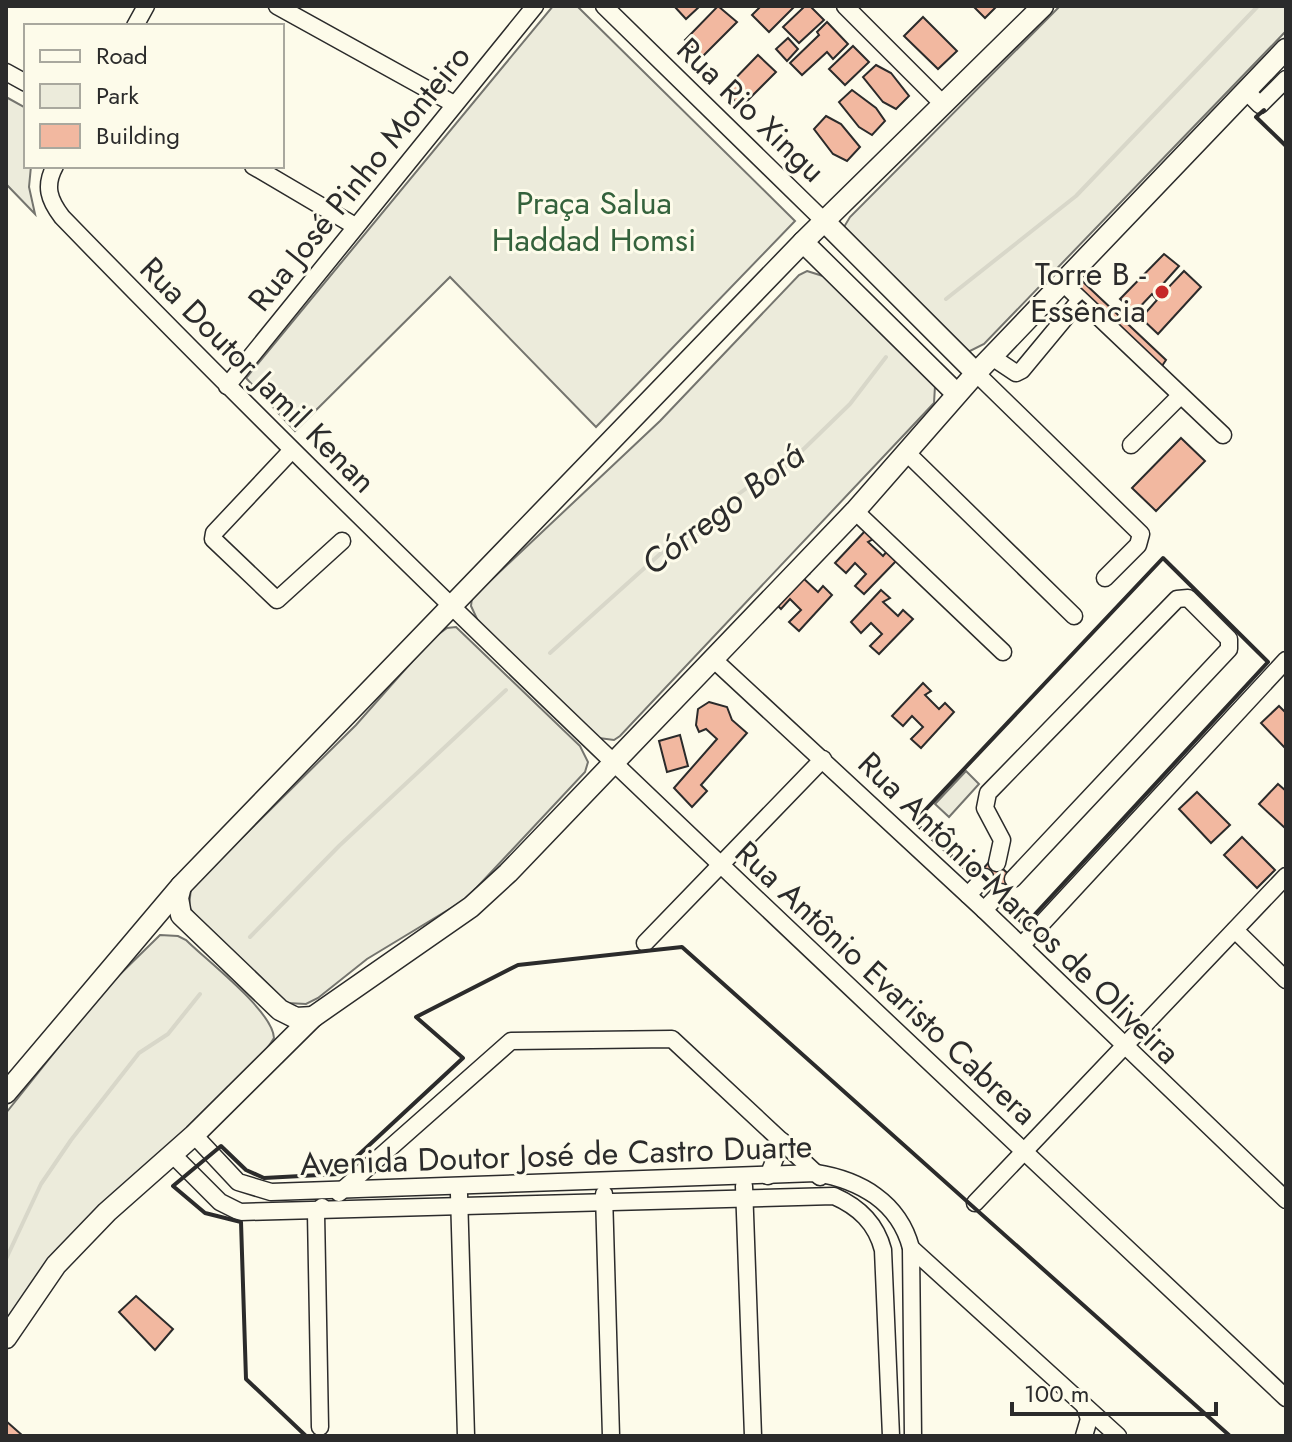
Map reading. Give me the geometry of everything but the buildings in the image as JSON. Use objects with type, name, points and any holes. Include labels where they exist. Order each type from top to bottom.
[{"type":"main road","points":[[6,1093],[181,886],[803,242],[1043,6]]},
{"type":"main road","points":[[6,1338],[56,1265],[107,1212],[173,1155],[313,1017],[343,993],[471,907],[855,511],[976,373],[1286,49]]},
{"type":"main road","points":[[824,221],[976,373]]},
{"type":"main road","points":[[803,242],[957,394]]},
{"type":"main road","points":[[181,886],[178,904],[181,915],[280,1010],[296,1018],[313,1017]]},
{"type":"main road","points":[[153,917],[181,915]]},
{"type":"main road","points":[[280,1010],[285,1028],[283,1046]]},
{"type":"street","points":[[136,24],[146,6]]},
{"type":"street","points":[[277,6],[454,104]]},
{"type":"street","name":"Rua José Pinho Monteiro","points":[[227,386],[535,6]]},
{"type":"street","name":"Rua Rio Xingu","points":[[604,6],[824,221]]},
{"type":"street","points":[[845,6],[943,104]]},
{"type":"street","points":[[6,72],[24,82]]},
{"type":"street","points":[[1247,92],[1260,105],[1286,79]]},
{"type":"street","points":[[256,168],[355,226]]},
{"type":"street","name":"Rua Doutor Jamil Kenan","points":[[53,170],[48,188],[51,202],[62,217],[227,386],[450,606]]},
{"type":"street","points":[[1063,283],[1091,321]]},
{"type":"street","points":[[992,357],[1006,370],[1016,373],[1022,370],[1077,303]]},
{"type":"street","points":[[1077,303],[1223,435]]},
{"type":"street","points":[[976,373],[1141,534],[1138,545],[1105,578]]},
{"type":"street","points":[[1131,445],[1180,396]]},
{"type":"street","points":[[292,450],[214,533],[213,539],[277,600],[342,541]]},
{"type":"street","points":[[906,452],[1074,616]]},
{"type":"street","points":[[855,511],[1003,652]]},
{"type":"street","points":[[1188,598],[1229,639],[1229,649],[1015,877],[999,858],[1001,834],[985,808],[988,793],[1177,599],[1188,598]]},
{"type":"street","name":"Rua Antônio Evaristo Cabrera","points":[[450,606],[721,867],[1286,1398]]},
{"type":"street","name":"Rua Antônio Marcos de Oliveira","points":[[712,658],[1022,945],[1124,1047],[1286,1200]]},
{"type":"street","points":[[1022,945],[1286,660]]},
{"type":"street","points":[[645,943],[823,759]]},
{"type":"street","points":[[975,1203],[1286,876]]},
{"type":"street","points":[[968,895],[985,877]]},
{"type":"street","points":[[984,910],[1001,892]]},
{"type":"street","points":[[1235,930],[1286,980]]},
{"type":"street","points":[[320,1427],[316,1213],[511,1041],[672,1039],[841,1199]]},
{"type":"street","points":[[173,1155],[220,1202],[240,1212],[246,1187],[194,1135]]},
{"type":"street","points":[[768,1176],[782,1141]]},
{"type":"street","name":"Avenida Doutor José de Castro Duarte","points":[[246,1187],[271,1192],[744,1178],[816,1173],[850,1181],[878,1197],[896,1216],[911,1248],[913,1436]]},
{"type":"street","points":[[744,1178],[753,1436]]},
{"type":"street","points":[[603,1182],[611,1436]]},
{"type":"street","points":[[458,1185],[466,1436]]},
{"type":"street","name":"Avenida Doutor José de Castro Duarte","points":[[240,1212],[316,1213],[459,1205],[825,1194],[841,1199],[864,1215],[879,1235],[886,1266],[891,1436]]},
{"type":"street","points":[[911,1248],[1118,1436]]},
{"type":"street","points":[[886,1266],[932,1269]]},
{"type":"street","points":[[1084,1436],[1089,1419],[1085,1407]]},
{"type":"green space","name":"Praça Salua Haddad Homsi","points":[[553,6],[577,6],[795,221],[596,427],[450,277],[295,431],[246,378]]},
{"type":"green space","points":[[1060,6],[1286,6],[1286,31],[984,344],[968,352],[844,227],[850,217]]},
{"type":"green space","points":[[6,97],[24,107],[24,168],[31,168],[29,187],[35,214],[6,184]]},
{"type":"green space","points":[[807,271],[826,277],[935,386],[934,403],[620,736],[614,740],[599,738],[478,621],[471,606],[472,598],[660,421],[799,275]]},
{"type":"green space","points":[[456,627],[580,746],[588,762],[585,772],[466,899],[367,959],[318,998],[306,1004],[287,1003],[195,915],[189,907],[191,888],[356,725],[432,639],[447,628]]},
{"type":"green space","points":[[966,771],[979,784],[949,817],[935,804]]},
{"type":"green space","points":[[160,935],[178,936],[186,940],[223,973],[263,1014],[274,1038],[243,1075],[75,1237],[50,1264],[6,1323],[6,1113],[105,989]]},
{"type":"waterway","name":"Córrego Borá","points":[[946,299],[1076,196],[1258,6]]},
{"type":"waterway","name":"Córrego Borá","points":[[550,653],[669,546],[706,531],[726,503],[751,485],[779,473],[850,404],[886,357]]},
{"type":"waterway","name":"Córrego Borá","points":[[250,937],[339,846],[506,690]]},
{"type":"waterway","name":"Córrego Borá","points":[[6,1259],[41,1184],[71,1140],[139,1053],[168,1034],[200,994]]},
{"type":"wall","points":[[1264,110],[1256,117],[1286,146]]},
{"type":"wall","points":[[1163,558],[1268,662],[1025,925],[1005,907],[1008,900],[976,869],[969,872],[914,822],[1163,558]]},
{"type":"wall","points":[[306,1436],[246,1379],[241,1222],[205,1213],[173,1186],[221,1146],[246,1170],[264,1178],[338,1174],[463,1058],[416,1017],[518,965],[682,947],[1230,1436]]},
{"type":"place","name":"Torre B - Essência","points":[[1162,292]]}]
